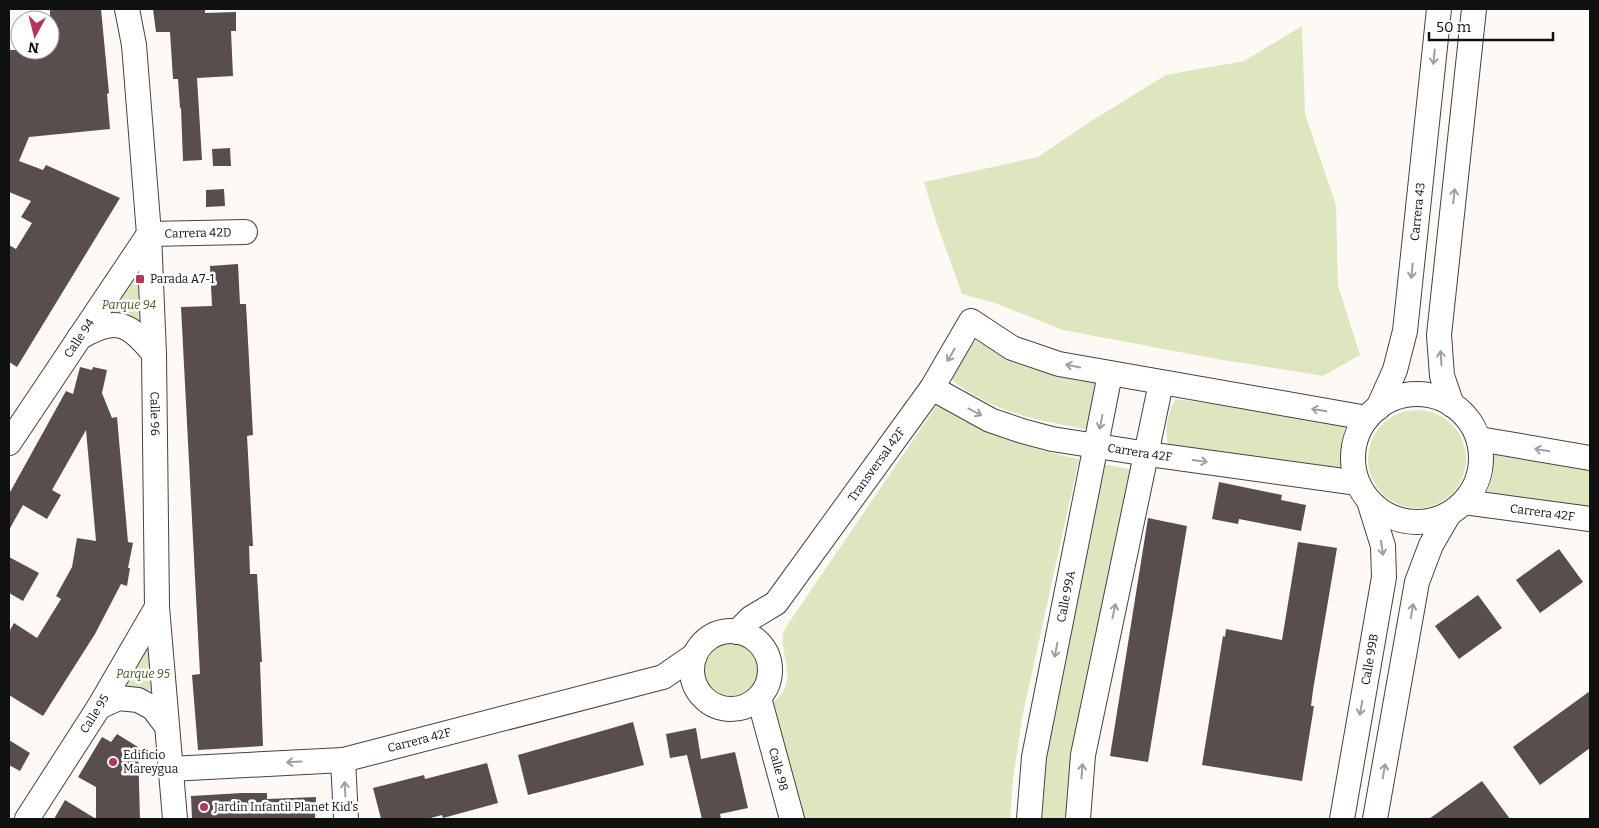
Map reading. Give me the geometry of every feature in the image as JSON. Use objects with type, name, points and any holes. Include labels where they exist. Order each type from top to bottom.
[{"type":"street","name":"Calle 96","points":[[127,9],[134,45],[149,234],[154,354],[157,607],[174,819]]},
{"type":"street","name":"Carrera 43","points":[[1372,413],[1395,370],[1406,331],[1439,9]]},
{"type":"street","points":[[1452,405],[1442,376],[1440,335],[1474,9]]},
{"type":"street","name":"Carrera 42D","points":[[149,234],[246,232]]},
{"type":"street","name":"Calle 94","points":[[9,443],[149,234]]},
{"type":"street","name":"Transversal 42F","points":[[764,650],[776,603],[932,388],[971,321],[1012,348],[1059,364],[1110,374]]},
{"type":"street","points":[[79,338],[98,328],[116,325],[135,333],[154,354]]},
{"type":"street","points":[[1110,374],[1372,413]]},
{"type":"street","name":"Calle 99A","points":[[1029,819],[1034,757],[1110,374]]},
{"type":"street","points":[[1078,819],[1083,754],[1148,454],[1161,383]]},
{"type":"street","name":"Carrera 42F","points":[[932,388],[990,420],[1052,438],[1364,492]]},
{"type":"street","points":[[1375,819],[1417,582],[1431,545],[1456,508],[1476,483],[1482,461],[1479,439],[1468,420],[1452,405],[1434,397],[1415,394],[1395,398],[1372,413],[1356,438],[1353,460],[1364,492],[1386,514],[1406,521],[1428,521],[1456,508]]},
{"type":"street","points":[[1479,439],[1590,458]]},
{"type":"street","name":"Calle 99B","points":[[1342,819],[1384,577],[1383,546],[1364,492]]},
{"type":"street","name":"Carrera 42F","points":[[1456,508],[1590,519]]},
{"type":"street","name":"Transversal 42F","points":[[737,632],[751,618],[776,603]]},
{"type":"street","name":"Calle 95","points":[[27,819],[99,707],[157,607]]},
{"type":"street","points":[[737,632],[752,638],[764,650],[769,661],[770,673],[766,688],[750,703],[730,709],[715,706],[703,697],[694,684],[692,667],[695,655],[702,644],[716,635],[737,632]]},
{"type":"street","name":"Carrera 42F","points":[[170,769],[343,760],[663,677],[695,655]]},
{"type":"street","name":"Carrera 42F","points":[[663,677],[694,684]]},
{"type":"street","points":[[99,707],[119,698],[138,700],[153,708],[166,725]]},
{"type":"street","name":"Calle 98","points":[[750,703],[764,720],[792,819]]},
{"type":"street","points":[[343,760],[346,819]]},
{"type":"green space","points":[[1302,26],[1305,114],[1336,205],[1338,285],[1360,355],[1323,376],[1211,358],[1063,330],[995,303],[962,294],[924,182],[1038,157],[1091,121],[1166,75],[1244,61]]},
{"type":"green space","name":"Parque 94","points":[[143,257],[144,321],[106,315]]},
{"type":"green space","points":[[976,341],[1035,368],[1098,383],[1089,430],[1033,418],[999,407],[983,400],[949,378],[969,347]]},
{"type":"green space","points":[[1176,399],[1348,423],[1341,447],[1342,469],[1169,446],[1166,435],[1167,422]]},
{"type":"green space","points":[[937,405],[972,424],[1006,439],[1079,459],[1022,718],[1013,779],[1010,819],[798,819],[772,704],[786,686],[787,671],[783,634]]},
{"type":"green space","points":[[1417,410],[1436,414],[1452,424],[1462,440],[1466,459],[1462,478],[1452,494],[1436,504],[1417,508],[1398,504],[1382,494],[1372,478],[1368,459],[1372,440],[1382,424],[1398,414]]},
{"type":"green space","points":[[1491,446],[1590,465],[1590,511],[1485,495],[1493,471]]},
{"type":"green space","points":[[1102,464],[1131,469],[1072,759],[1068,819],[1037,819],[1042,756]]},
{"type":"green space","name":"Parque 95","points":[[151,629],[159,692],[123,685]]},
{"type":"green space","points":[[731,636],[744,639],[755,646],[762,657],[765,670],[762,683],[755,694],[744,701],[731,704],[718,701],[707,694],[700,683],[697,670],[700,657],[707,646],[718,639]]},
{"type":"building","points":[[101,9],[109,93],[107,94],[110,129],[29,137],[19,161],[43,170],[46,165],[120,198],[17,367],[9,362],[9,245],[16,249],[32,223],[21,217],[31,201],[9,192],[9,50],[10,60],[60,60],[60,10],[50,10]]},
{"type":"building","points":[[153,9],[205,9],[205,13],[236,12],[236,31],[231,31],[233,76],[197,78],[202,160],[183,161],[181,108],[178,79],[173,79],[170,32],[156,32]]},
{"type":"building","points":[[230,148],[231,166],[213,166],[212,149]]},
{"type":"building","points":[[224,189],[225,206],[206,207],[206,190]]},
{"type":"building","points":[[238,264],[240,304],[246,304],[253,435],[247,436],[253,546],[249,546],[250,574],[257,574],[262,662],[260,662],[263,746],[198,750],[192,675],[200,674],[181,307],[212,306],[210,266]]},
{"type":"building","points":[[80,367],[92,370],[93,367],[107,370],[102,393],[112,418],[117,417],[128,542],[133,543],[127,586],[121,584],[95,634],[43,716],[9,695],[9,632],[14,623],[37,638],[61,599],[56,596],[72,567],[77,538],[96,541],[86,430],[52,490],[61,495],[47,519],[23,505],[9,530],[9,494],[66,391],[73,394]]},
{"type":"building","points":[[1219,482],[1282,495],[1281,500],[1306,505],[1301,531],[1239,519],[1238,524],[1212,519]]},
{"type":"building","points":[[1148,518],[1187,526],[1148,762],[1110,756]]},
{"type":"building","points":[[1298,542],[1337,548],[1313,690],[1311,706],[1314,706],[1302,781],[1202,765],[1223,636],[1225,637],[1226,629],[1282,640]]},
{"type":"building","points":[[1559,549],[1583,582],[1540,613],[1516,580]]},
{"type":"building","points":[[9,557],[39,573],[23,601],[9,593]]},
{"type":"building","points":[[1478,595],[1502,628],[1459,659],[1435,626]]},
{"type":"building","points":[[1590,691],[1590,748],[1540,785],[1513,747]]},
{"type":"building","points":[[633,722],[644,765],[528,795],[518,755]]},
{"type":"building","points":[[696,728],[701,759],[735,752],[748,808],[720,814],[721,819],[702,819],[687,755],[670,758],[666,734]]},
{"type":"building","name":"Edificio Mareygua","points":[[117,734],[138,747],[140,819],[96,819],[96,787],[78,777],[102,737],[111,742]]},
{"type":"building","points":[[9,740],[30,753],[20,771],[9,765]]},
{"type":"building","points":[[487,763],[498,803],[443,818],[442,815],[427,819],[381,819],[373,788],[424,775],[425,779]]},
{"type":"building","points":[[1482,781],[1510,819],[1429,819]]},
{"type":"building","points":[[267,793],[267,799],[316,797],[315,819],[192,819],[191,796]]},
{"type":"building","points":[[65,800],[96,819],[54,819]]},
{"type":"place","name":"Parada A7-1","points":[[140,279]]},
{"type":"place","name":"Edificio Mareygua","points":[[113,762]]},
{"type":"place","name":"Jardin Infantil Planet Kid's","points":[[204,807]]}]
